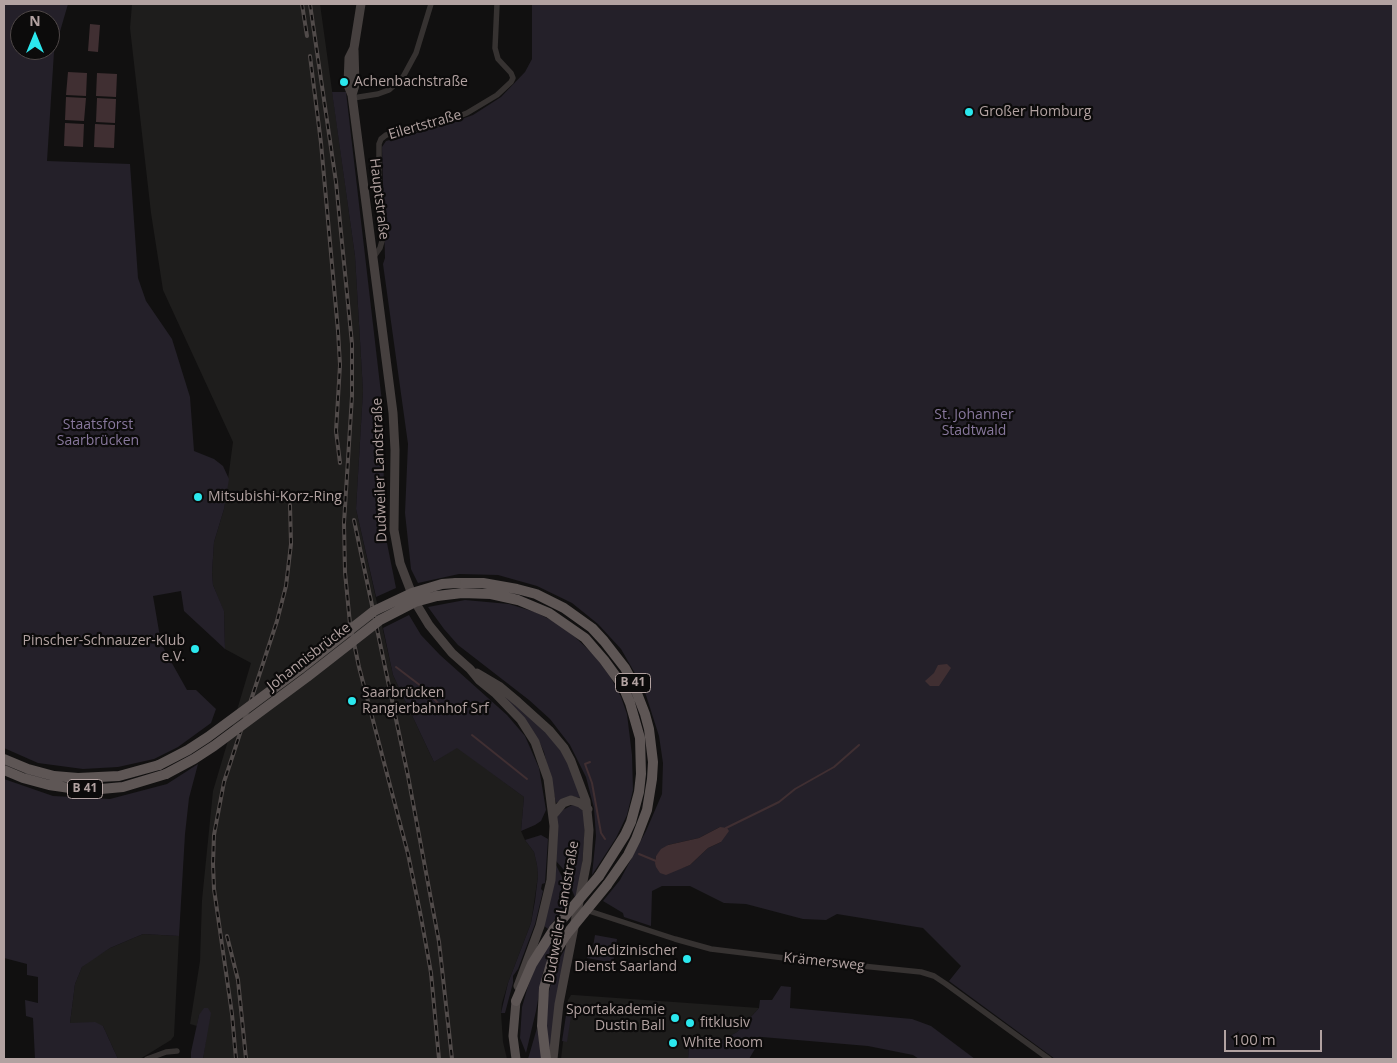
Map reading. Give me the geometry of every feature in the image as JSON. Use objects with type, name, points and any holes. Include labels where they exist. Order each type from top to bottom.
[{"type":"highway","name":"Johannisbrücke","points":[[4,759],[28,769],[54,776],[78,778],[119,776],[159,765],[208,737],[374,611],[412,593],[442,584],[483,583],[517,588],[536,594],[564,608],[592,628],[604,641],[625,668],[633,683],[646,714],[649,729],[652,779],[647,810],[628,855],[607,885],[566,935],[551,964],[544,988],[542,1026],[546,1059]]},
{"type":"highway","name":"Johannisbrücke","points":[[4,770],[23,778],[49,785],[101,790],[123,787],[166,774],[194,760],[380,620],[398,610],[431,598],[462,593],[480,593],[518,600],[549,613],[585,638],[623,686],[640,738],[641,774],[633,815],[625,835],[599,876],[554,929],[532,964],[516,1000]]},
{"type":"main road","name":"Hauptstraße","points":[[361,4],[354,48],[355,85],[353,96],[380,308]]},
{"type":"main road","name":"Dudweiler Landstraße","points":[[380,308],[395,435],[394,530],[400,564],[413,598],[425,619],[446,646],[515,714],[535,742],[548,779],[553,815],[554,851],[548,894],[540,926],[518,984],[513,1030],[516,1059]]},
{"type":"main road","name":"Dudweiler Landstraße","points":[[470,669],[499,686],[540,720],[557,739],[579,777],[588,809],[588,851],[579,908],[559,1004],[553,1059]]},
{"type":"main road","points":[[553,815],[563,803],[571,800],[580,803],[588,809]]},
{"type":"street","points":[[353,96],[378,94],[389,90],[403,77],[416,53],[431,4]]},
{"type":"street","name":"Eilertstraße","points":[[373,258],[380,248],[382,240],[379,173],[379,144],[381,139],[386,135],[436,125],[467,113],[497,95],[507,87],[513,78],[496,54],[497,4]]},
{"type":"street","name":"Krämersweg","points":[[579,908],[675,939],[716,950],[922,972],[934,976],[946,984],[1049,1059]]},
{"type":"street","points":[[148,1059],[166,1052],[177,1051]]},
{"type":"shaded area","points":[[132,4],[320,4],[355,256],[363,391],[356,509],[393,675],[434,762],[457,747],[524,797],[521,831],[534,852],[537,865],[538,876],[531,923],[502,1003],[503,1042],[507,1059],[203,1059],[206,1038],[199,1015],[197,1026],[190,1024],[200,961],[202,900],[213,791],[251,663],[225,649],[224,612],[213,585],[214,542],[224,509],[233,442],[163,290],[151,213],[130,28]]},
{"type":"shaded area","points":[[90,24],[100,25],[98,52],[88,51]]},
{"type":"shaded area","points":[[68,72],[87,73],[86,96],[66,95]]},
{"type":"shaded area","points":[[97,73],[117,74],[116,97],[96,96]]},
{"type":"shaded area","points":[[66,97],[86,98],[84,121],[65,120]]},
{"type":"shaded area","points":[[97,98],[116,99],[115,123],[96,122]]},
{"type":"shaded area","points":[[65,123],[84,124],[83,147],[64,146]]},
{"type":"shaded area","points":[[95,124],[115,125],[114,148],[94,147]]},
{"type":"shaded area","points":[[947,664],[951,668],[939,686],[930,686],[925,681],[934,673],[938,665]]},
{"type":"shaded area","points":[[720,827],[727,828],[729,831],[721,842],[708,848],[690,865],[666,875],[660,873],[655,863],[656,856],[661,849],[668,845],[699,838]]},
{"type":"shaded area","points":[[143,934],[179,936],[174,1036],[171,1040],[140,1059],[118,1059],[103,1026],[70,1023],[75,984],[82,967],[89,961],[110,948]]},
{"type":"shaded area","points":[[571,995],[759,1008],[737,1032],[711,1046],[689,1045],[688,1059],[561,1059],[568,1000]]},
{"type":"green space","name":"Staatsforst Saarbrücken","points":[[4,4],[68,4],[60,31],[60,10],[10,10],[10,60],[53,60],[47,161],[130,164],[138,278],[146,301],[172,339],[190,397],[194,451],[214,459],[223,466],[229,479],[224,509],[214,542],[212,573],[213,585],[224,611],[225,649],[184,611],[181,591],[153,596],[164,649],[187,690],[196,690],[216,709],[211,723],[178,747],[154,759],[118,767],[83,769],[38,763],[4,748]]},
{"type":"green space","name":"St. Johanner Stadtwald","points":[[532,4],[1393,4],[1393,1059],[1055,1059],[949,981],[961,966],[923,928],[837,914],[826,920],[803,919],[746,904],[724,903],[690,886],[662,886],[652,891],[651,926],[624,917],[623,913],[603,901],[620,880],[646,831],[662,794],[663,763],[659,736],[644,689],[621,649],[598,624],[572,603],[537,586],[498,575],[459,574],[418,583],[411,569],[405,513],[408,444],[383,264],[385,258],[382,147],[386,141],[439,127],[473,115],[501,97],[525,72],[532,59]],"holes":[[[720,827],[721,842],[708,848],[690,865],[682,868],[655,863],[656,856],[668,845],[699,838]]]},
{"type":"green space","points":[[332,92],[346,92],[382,402],[385,533],[396,588],[376,597],[356,509],[363,391],[355,256]]},
{"type":"green space","points":[[465,600],[509,604],[535,612],[557,623],[595,656],[611,678],[621,697],[627,714],[632,755],[633,790],[627,815],[616,838],[592,875],[596,836],[594,808],[586,777],[570,745],[550,719],[529,700],[458,645],[428,607]]},
{"type":"green space","points":[[409,615],[421,635],[440,655],[507,715],[525,736],[539,768],[546,810],[541,821],[535,825],[521,831],[524,797],[457,748],[434,762],[393,675],[383,628]]},
{"type":"green space","points":[[505,696],[546,731],[561,751],[568,763],[581,798],[570,796],[556,803],[544,752],[538,739]]},
{"type":"green space","points":[[198,764],[189,798],[185,834],[179,936],[143,934],[110,948],[82,967],[75,984],[70,1023],[95,1022],[103,1026],[118,1059],[35,1059],[33,1018],[26,1016],[25,1000],[38,1003],[38,977],[27,975],[27,964],[4,958],[4,779],[53,796],[110,799],[167,784]]},
{"type":"green space","points":[[572,805],[579,806],[583,811],[585,827],[582,867],[576,900],[564,870],[556,861],[557,817],[561,811]]},
{"type":"green space","points":[[541,835],[548,839],[545,883],[542,884],[541,889],[543,891],[535,924],[518,969],[513,976],[505,1013],[501,1013],[508,983],[531,923],[535,901],[538,876],[537,865],[534,852],[525,840]]},
{"type":"green space","points":[[556,865],[570,898],[548,929],[544,926]]},
{"type":"green space","points":[[558,933],[560,934],[543,972],[526,1053],[520,1038],[522,1007],[536,966],[550,942]]},
{"type":"green space","points":[[595,935],[617,939],[613,963],[587,958],[590,954],[589,947],[593,947]]},
{"type":"green space","points":[[569,942],[549,1048],[547,999],[556,964]]},
{"type":"green space","points":[[781,986],[791,987],[790,1008],[912,1019],[931,1026],[975,1059],[919,1059],[913,1055],[868,1046],[762,1037],[749,1059],[688,1059],[689,1045],[711,1046],[737,1032],[759,1008],[760,1000],[772,1000]]},
{"type":"green space","points":[[204,1008],[208,1008],[211,1013],[203,1059],[191,1059],[199,1015]]},
{"type":"green space","points":[[567,1009],[572,1010],[567,1042],[562,1041]]},
{"type":"green space","points":[[537,1028],[542,1059],[528,1059]]},
{"type":"waterway","points":[[396,667],[421,686],[440,705]]},
{"type":"waterway","points":[[472,735],[527,779]]},
{"type":"waterway","points":[[726,828],[779,802],[795,789],[834,767],[859,745]]},
{"type":"waterway","points":[[590,762],[585,764],[592,783],[601,833],[605,839]]},
{"type":"waterway","points":[[639,854],[656,861]]},
{"type":"railway","points":[[302,4],[307,36]]},
{"type":"railway","points":[[310,4],[336,182],[352,344],[352,396],[344,523],[345,572],[350,624],[359,667],[408,854],[421,917],[431,973],[439,1059]]},
{"type":"railway","points":[[310,56],[321,143],[338,331],[340,365],[336,431],[340,463]]},
{"type":"railway","points":[[236,1059],[232,1014],[214,889],[214,835],[224,782],[277,621],[286,586],[291,544],[290,505]]},
{"type":"railway","points":[[354,520],[408,776],[439,942],[452,1059]]},
{"type":"railway","points":[[227,936],[238,980],[246,1059]]},
{"type":"place","name":"Achenbachstraße","points":[[344,82]]},
{"type":"place","name":"Großer Homburg","points":[[969,112]]},
{"type":"place","name":"Mitsubishi-Korz-Ring","points":[[198,497]]},
{"type":"place","name":"Pinscher-Schnauzer-Klub e.V.","points":[[195,649]]},
{"type":"place","name":"Saarbrücken Rangierbahnhof Srf","points":[[352,701]]},
{"type":"place","name":"Medizinischer Dienst Saarland","points":[[687,959]]},
{"type":"place","name":"Sportakademie Dustin Ball","points":[[675,1018]]},
{"type":"place","name":"fitklusiv","points":[[690,1023]]},
{"type":"place","name":"White Room","points":[[673,1043]]}]
